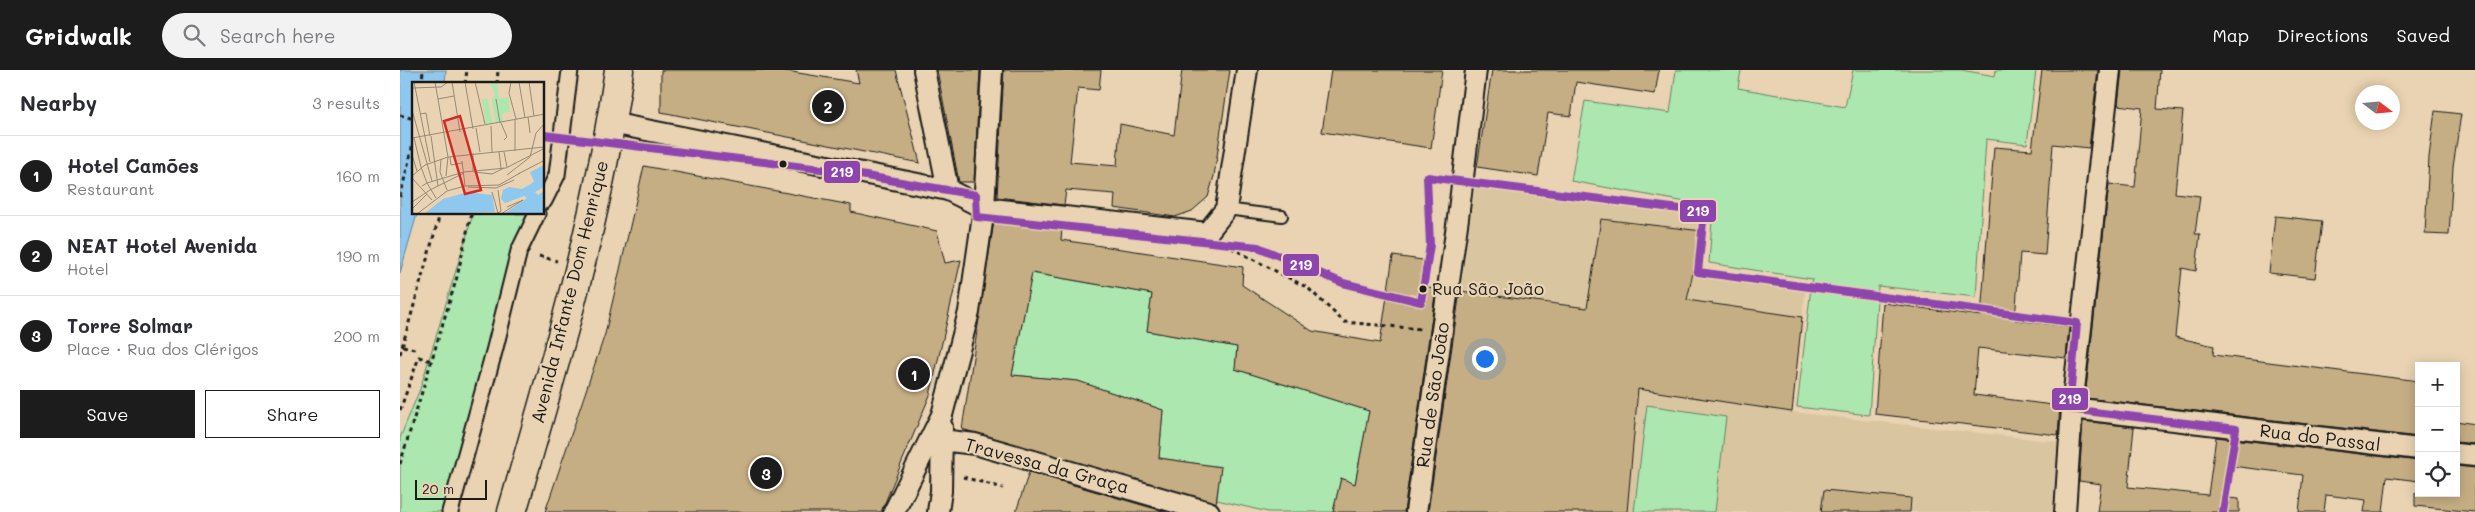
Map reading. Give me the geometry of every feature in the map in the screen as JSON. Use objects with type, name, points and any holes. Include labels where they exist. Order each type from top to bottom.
[{"type":"main road","name":"Avenida Infante Dom Henrique","points":[[512,512],[580,266],[612,123],[619,70]]},
{"type":"street","points":[[545,199],[557,176],[570,70]]},
{"type":"street","points":[[924,70],[948,190]]},
{"type":"street","points":[[894,512],[942,415],[969,312],[984,208],[992,70]]},
{"type":"street","points":[[612,123],[948,190],[984,208],[1207,232],[1226,209],[1248,70]]},
{"type":"street","name":"Rua de São João","points":[[1416,512],[1476,70]]},
{"type":"street","points":[[2065,512],[2072,408],[2110,70]]},
{"type":"street","points":[[450,512],[495,348],[519,251],[537,215]]},
{"type":"street","name":"Rua do Passal","points":[[2072,408],[2415,449]]},
{"type":"street","points":[[938,512],[941,481],[942,415]]},
{"type":"street","name":"Travessa da Graça","points":[[942,440],[976,444],[1209,512]]},
{"type":"street","points":[[2460,454],[2475,456]]},
{"type":"street","points":[[907,484],[920,478],[927,478],[935,482],[941,481]]},
{"type":"lane","points":[[1226,209],[1282,216]]},
{"type":"path","points":[[400,197],[412,148]]},
{"type":"path","points":[[400,354],[440,215]]},
{"type":"path","points":[[400,464],[457,277],[471,215]]},
{"type":"path","points":[[1207,232],[1240,254],[1308,288],[1344,322],[1441,332]]},
{"type":"path","points":[[403,346],[418,350]]},
{"type":"path","points":[[400,410],[418,357],[431,361]]},
{"type":"path","points":[[941,481],[1004,488]]},
{"type":"shaded area","points":[[1475,188],[1534,195],[1536,189],[1708,215],[1702,270],[1806,284],[1792,412],[2060,442],[2056,512],[1429,512]]},
{"type":"green space","points":[[1676,70],[1741,70],[1738,88],[1845,107],[1853,70],[1961,70],[1995,76],[1996,70],[2036,70],[2027,144],[1986,139],[1976,297],[1878,286],[1869,415],[1797,407],[1812,279],[1709,263],[1713,207],[1571,181],[1585,101],[1670,113]]},
{"type":"green space","points":[[473,215],[526,215],[499,327],[441,512],[400,512],[400,438],[420,389]]},
{"type":"green space","points":[[1032,273],[1152,294],[1147,331],[1237,347],[1235,369],[1369,411],[1355,484],[1341,478],[1333,512],[1268,512],[1217,500],[1220,467],[1159,458],[1163,410],[1078,381],[1012,375]]},
{"type":"green space","points":[[1647,405],[1726,417],[1715,512],[1634,512]]},
{"type":"water","points":[[400,70],[446,70],[445,82],[412,82],[412,215],[417,215],[400,273]]},
{"type":"building","points":[[661,70],[780,70],[859,83],[856,70],[896,70],[920,163],[661,112]]},
{"type":"building","points":[[937,70],[980,70],[974,182],[959,182]]},
{"type":"building","points":[[1004,70],[1101,70],[1099,90],[1078,88],[1070,162],[1117,166],[1120,124],[1174,135],[1182,70],[1230,70],[1214,176],[1208,197],[1192,211],[1175,217],[1114,208],[1115,194],[1066,190],[1064,205],[997,197]]},
{"type":"building","points":[[1331,70],[1442,70],[1431,148],[1322,132]]},
{"type":"building","points":[[1492,70],[1659,70],[1655,94],[1576,82],[1571,116],[1548,113],[1538,176],[1477,167]]},
{"type":"building","points":[[2042,70],[2098,70],[2089,148],[2053,144],[2045,255],[2020,253],[2015,320],[2069,327],[2066,358],[1978,348],[1974,395],[2060,406],[2058,435],[1875,414],[1883,303],[1981,316],[1994,147],[2032,150]]},
{"type":"building","points":[[2122,70],[2160,70],[2157,109],[2183,111],[2175,193],[2200,196],[2195,234],[2200,234],[2196,271],[2182,268],[2175,337],[2214,346],[2213,355],[2415,380],[2415,437],[2085,398],[2109,184],[2135,187],[2142,108],[2118,105]]},
{"type":"building","points":[[2435,111],[2461,114],[2453,167],[2449,235],[2425,234],[2429,157]]},
{"type":"building","points":[[644,166],[851,205],[851,212],[937,231],[945,263],[961,260],[930,395],[881,512],[545,512],[605,334]]},
{"type":"building","points":[[2275,216],[2322,221],[2315,278],[2269,273]]},
{"type":"building","points":[[1601,219],[1702,231],[1687,300],[1802,317],[1792,412],[1638,389],[1627,512],[1428,512],[1460,291],[1587,308]]},
{"type":"building","points":[[994,221],[1062,229],[1061,240],[1243,267],[1242,285],[1312,331],[1380,343],[1393,256],[1430,261],[1426,287],[1436,288],[1404,512],[1333,512],[1341,478],[1355,484],[1369,411],[1235,369],[1237,347],[1147,331],[1152,294],[1032,273],[1012,375],[1078,381],[1163,410],[1159,458],[1221,467],[1216,503],[962,429]]},
{"type":"building","points":[[2083,421],[2134,427],[2128,487],[2208,495],[2216,437],[2415,461],[2415,480],[2387,477],[2383,512],[2364,512],[2366,500],[2326,495],[2324,512],[2299,512],[2303,475],[2232,466],[2228,498],[2239,499],[2239,512],[2097,512],[2101,484],[2079,481]]},
{"type":"building","points":[[2460,422],[2475,424],[2475,444],[2460,442]]},
{"type":"building","points":[[2460,466],[2475,468],[2475,512],[2415,506],[2415,497],[2460,497]]},
{"type":"building","points":[[1029,472],[1166,512],[1016,512]]},
{"type":"building","points":[[1824,490],[1911,498],[1910,512],[1821,512]]},
{"type":"transit line","name":"219","points":[[545,135],[837,171],[976,195],[977,217],[1258,247],[1343,283],[1421,302],[1430,245],[1427,177],[1704,212],[1698,272],[2077,323],[2069,409],[2236,429],[2223,512]]},
{"type":"place","name":"NEAT Hotel Avenida","points":[[828,106]]},
{"type":"place","name":"Rua São João","points":[[1423,289]]},
{"type":"place","name":"Hotel Camões","points":[[914,374]]},
{"type":"place","name":"Torre Solmar","points":[[766,473]]}]
